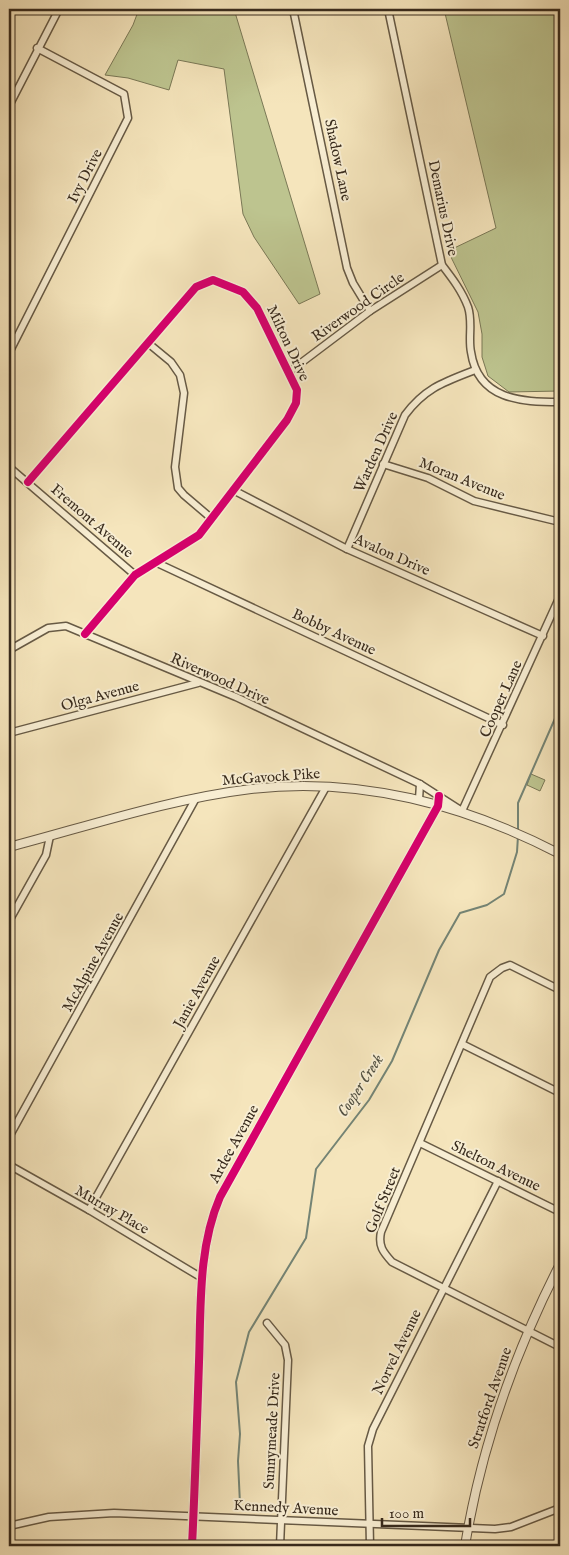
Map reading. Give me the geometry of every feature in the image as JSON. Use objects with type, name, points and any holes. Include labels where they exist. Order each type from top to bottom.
[{"type":"street","points":[[9,106],[37,48],[59,9]]},
{"type":"street","name":"Shadow Lane","points":[[294,9],[347,268],[370,311]]},
{"type":"street","name":"Demarius Drive","points":[[388,9],[442,265],[458,286],[468,308],[472,335],[470,350],[475,370],[491,390],[507,397],[527,402],[560,402]]},
{"type":"street","name":"Ivy Drive","points":[[9,353],[128,118],[124,94],[37,48]]},
{"type":"street","name":"Riverwood Circle","points":[[289,372],[370,311],[442,265]]},
{"type":"street","name":"Milton Drive","points":[[28,482],[196,287],[213,280],[244,292],[257,308],[289,372],[297,390],[296,403],[287,420],[235,491],[199,535],[135,575],[86,634]]},
{"type":"street","points":[[148,344],[171,362],[180,375],[184,393],[175,467],[178,488],[184,496],[211,518]]},
{"type":"street","name":"Warden Drive","points":[[347,549],[405,415],[416,400],[432,387],[475,370]]},
{"type":"street","name":"Moran Avenue","points":[[384,464],[428,478],[474,501],[560,522]]},
{"type":"street","name":"Fremont Avenue","points":[[9,467],[135,575]]},
{"type":"street","name":"Avalon Drive","points":[[235,491],[347,549],[543,636]]},
{"type":"street","name":"Bobby Avenue","points":[[155,562],[503,725]]},
{"type":"street","name":"Cooper Lane","points":[[462,811],[503,725],[560,596]]},
{"type":"street","name":"Riverwood Drive","points":[[9,650],[48,628],[66,626],[198,683],[236,697],[420,784],[462,811]]},
{"type":"street","name":"Olga Avenue","points":[[9,734],[198,683]]},
{"type":"street","points":[[419,799],[420,784]]},
{"type":"street","name":"McGavock Pike","points":[[9,847],[196,798],[253,789],[326,787],[381,792],[419,799],[438,806],[462,811],[560,854]]},
{"type":"street","name":"Janie Avenue","points":[[89,1210],[326,787]]},
{"type":"street","name":"Ardee Avenue","points":[[192,1546],[202,1278],[208,1229],[220,1196],[438,806],[439,796]]},
{"type":"street","name":"McAlpine Avenue","points":[[9,1137],[196,798]]},
{"type":"street","points":[[9,921],[46,855],[50,836]]},
{"type":"street","name":"Golf Street","points":[[560,990],[510,965],[495,972],[490,977],[381,1232],[379,1242],[385,1254],[392,1262],[560,1347]]},
{"type":"street","points":[[462,1044],[560,1093]]},
{"type":"street","name":"Shelton Avenue","points":[[420,1143],[560,1212]]},
{"type":"street","name":"Murray Place","points":[[9,1165],[89,1210],[202,1278]]},
{"type":"street","name":"Norvel Avenue","points":[[370,1546],[368,1446],[373,1429],[498,1181]]},
{"type":"street","name":"Stratford Avenue","points":[[465,1546],[485,1453],[528,1331],[560,1264]]},
{"type":"street","name":"Sunnymeade Drive","points":[[267,1323],[285,1345],[288,1360],[280,1546]]},
{"type":"street","name":"Kennedy Avenue","points":[[9,1526],[49,1517],[81,1514],[495,1529],[511,1527],[560,1508]]},
{"type":"green space","points":[[139,9],[234,9],[320,294],[299,304],[254,237],[243,214],[224,69],[178,60],[169,90],[128,78],[105,75],[133,25]]},
{"type":"green space","points":[[444,9],[560,9],[560,391],[509,392],[488,376],[482,357],[482,334],[478,312],[448,251],[496,228]]},
{"type":"green space","points":[[531,774],[545,780],[540,791],[527,785]]},
{"type":"waterway","name":"Cooper Creek","points":[[518,831],[518,803],[560,707]]},
{"type":"waterway","name":"Cooper Creek","points":[[240,1504],[238,1461],[240,1434],[236,1382],[249,1332],[306,1238],[316,1169],[369,1100],[392,1061],[439,950],[460,913],[487,905],[504,894],[517,852],[518,836]]},
{"type":"cycle path","points":[[28,482],[196,287],[213,280],[243,292],[257,308],[297,390],[296,403],[287,420],[199,535],[135,575],[85,634]]},
{"type":"cycle path","points":[[192,1546],[202,1278],[204,1257],[213,1216],[220,1197],[438,806],[439,796]]}]
